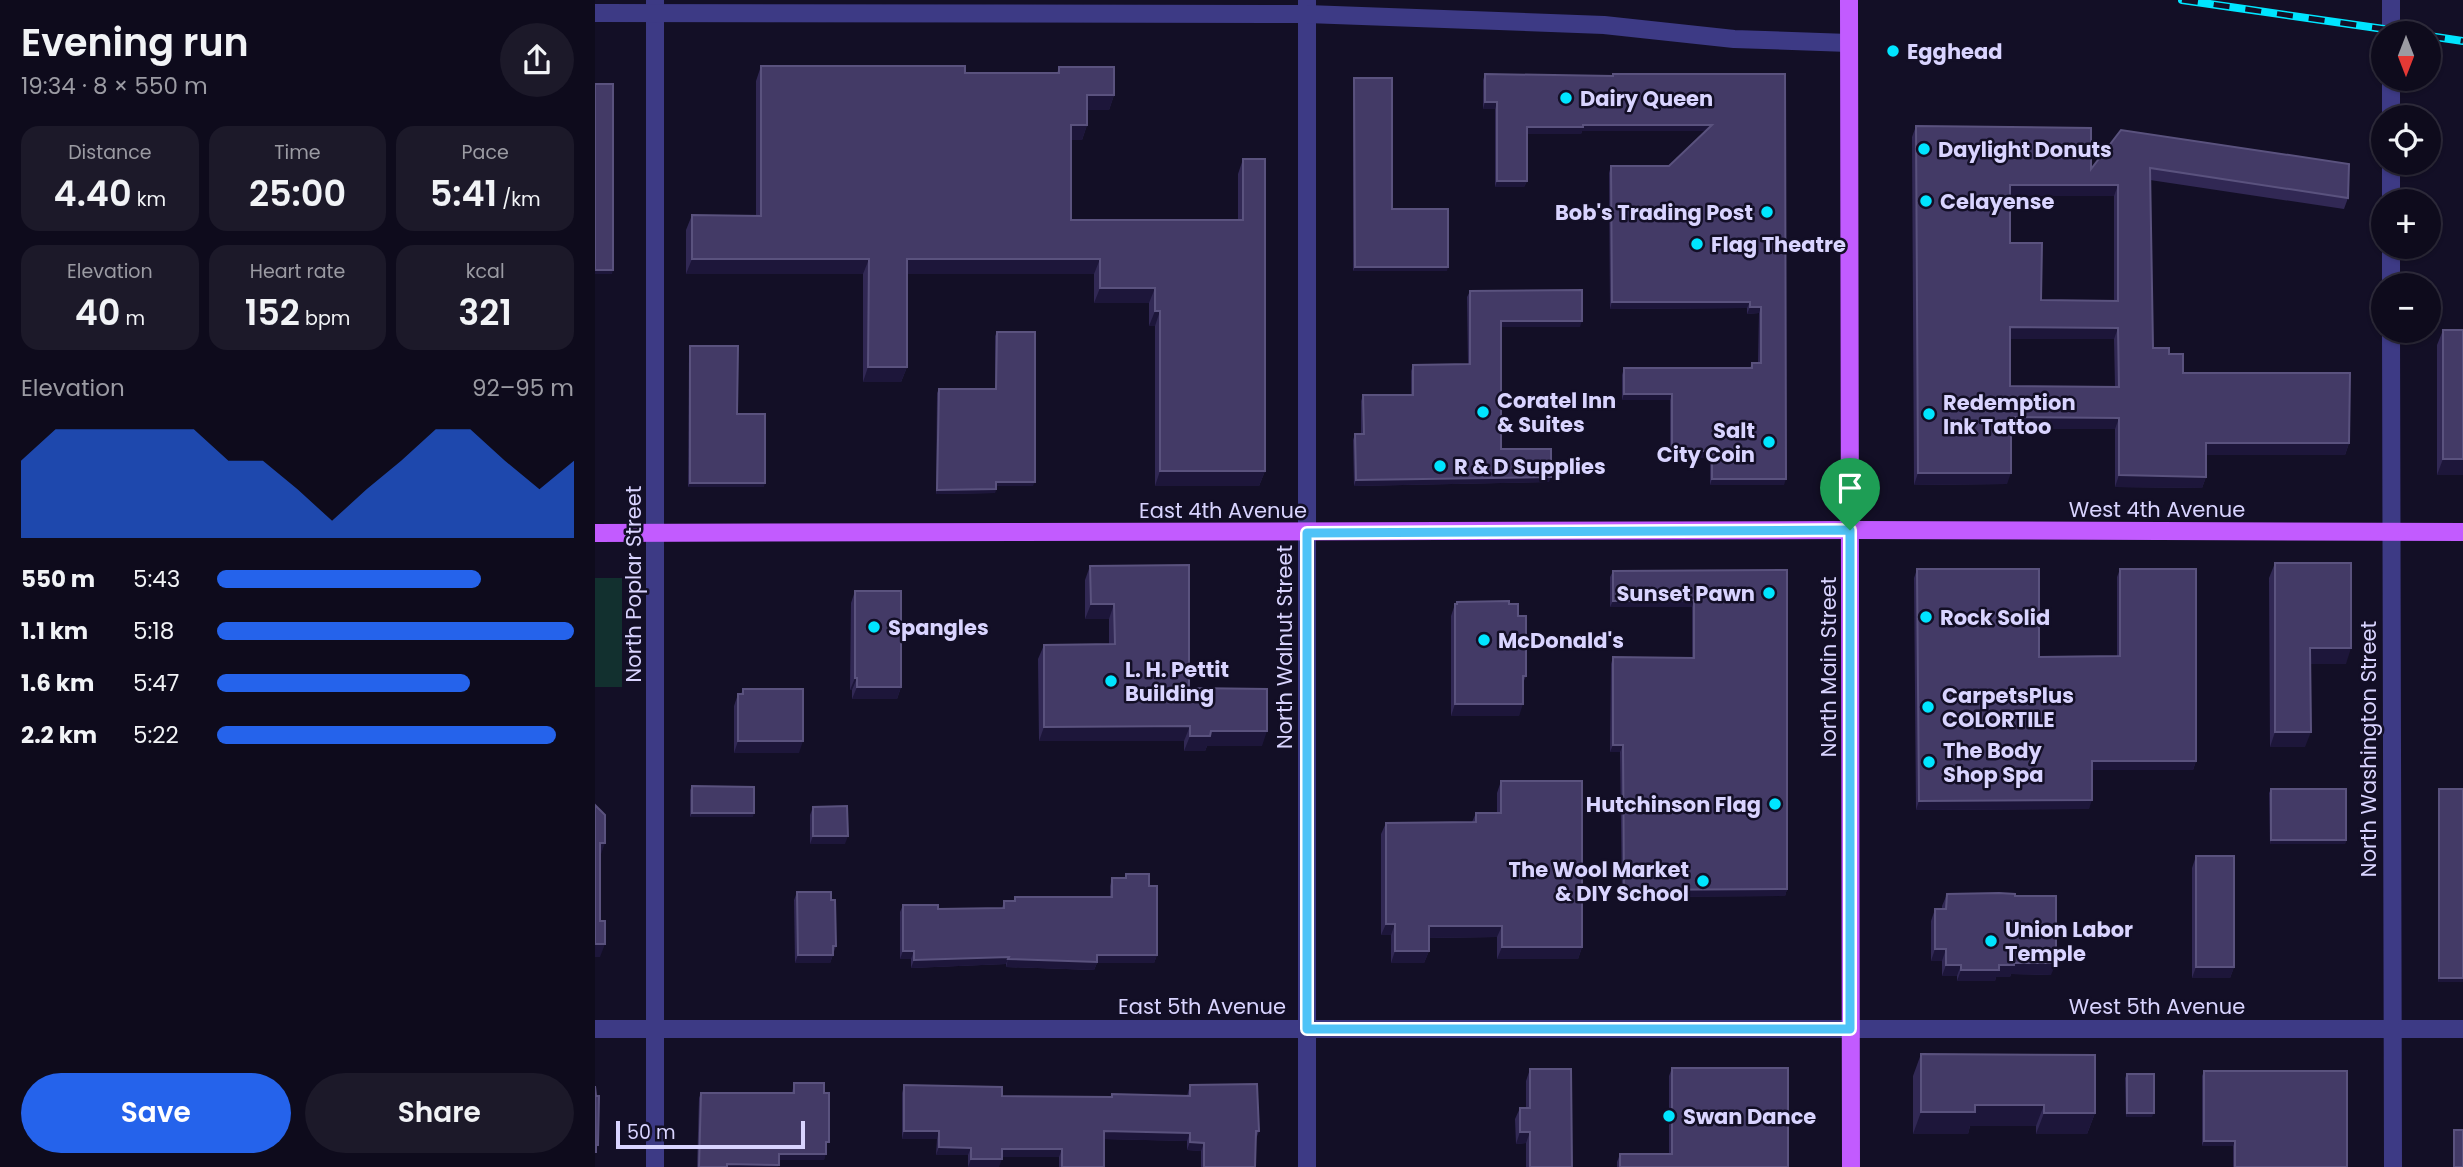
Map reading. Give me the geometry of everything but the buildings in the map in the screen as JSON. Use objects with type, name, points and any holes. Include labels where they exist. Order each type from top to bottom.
[{"type":"main road","name":"North Main Street","points":[[1849,0],[1851,1167]]},
{"type":"main road","name":"East 4th Avenue","points":[[595,533],[1850,530]]},
{"type":"main road","name":"West 4th Avenue","points":[[1850,530],[2463,532]]},
{"type":"street","points":[[2391,0],[2391,21]]},
{"type":"street","points":[[595,13],[655,7],[1307,7],[1604,25],[1734,40],[1849,43]]},
{"type":"street","name":"North Poplar Street","points":[[655,7],[655,1167]]},
{"type":"street","name":"North Walnut Street","points":[[1307,7],[1307,1167]]},
{"type":"street","name":"North Washington Street","points":[[2391,343],[2393,1167]]},
{"type":"street","name":"East 5th Avenue","points":[[595,1028],[1850,1029]]},
{"type":"street","name":"West 5th Avenue","points":[[1850,1029],[2463,1029]]},
{"type":"green space","points":[[595,578],[622,578],[622,687],[595,687]]},
{"type":"railway","points":[[2182,0],[2371,27]]},
{"type":"railway","points":[[2441,38],[2463,41]]},
{"type":"place","name":"Egghead","points":[[1893,51]]},
{"type":"place","name":"Dairy Queen","points":[[1566,98]]},
{"type":"place","name":"Daylight Donuts","points":[[1924,149]]},
{"type":"place","name":"Celayense","points":[[1926,201]]},
{"type":"place","name":"Bob's Trading Post","points":[[1767,212]]},
{"type":"place","name":"Flag Theatre","points":[[1697,244]]},
{"type":"place","name":"Coratel Inn & Suites","points":[[1483,412]]},
{"type":"place","name":"Redemption Ink Tattoo","points":[[1929,414]]},
{"type":"place","name":"Salt City Coin","points":[[1769,442]]},
{"type":"place","name":"R & D Supplies","points":[[1440,466]]},
{"type":"place","name":"Sunset Pawn","points":[[1769,593]]},
{"type":"place","name":"Rock Solid","points":[[1926,617]]},
{"type":"place","name":"Spangles","points":[[874,627]]},
{"type":"place","name":"McDonald's","points":[[1484,640]]},
{"type":"place","name":"L. H. Pettit Building","points":[[1111,681]]},
{"type":"place","name":"CarpetsPlus COLORTILE","points":[[1928,707]]},
{"type":"place","name":"The Body Shop Spa","points":[[1929,762]]},
{"type":"place","name":"Hutchinson Flag","points":[[1775,804]]},
{"type":"place","name":"The Wool Market & DIY School","points":[[1703,881]]},
{"type":"place","name":"Union Labor Temple","points":[[1991,941]]},
{"type":"place","name":"Swan Dance","points":[[1669,1116]]},
{"type":"route","points":[[1850,530],[1850,1029],[1307,1029],[1307,533],[1850,530]]}]
